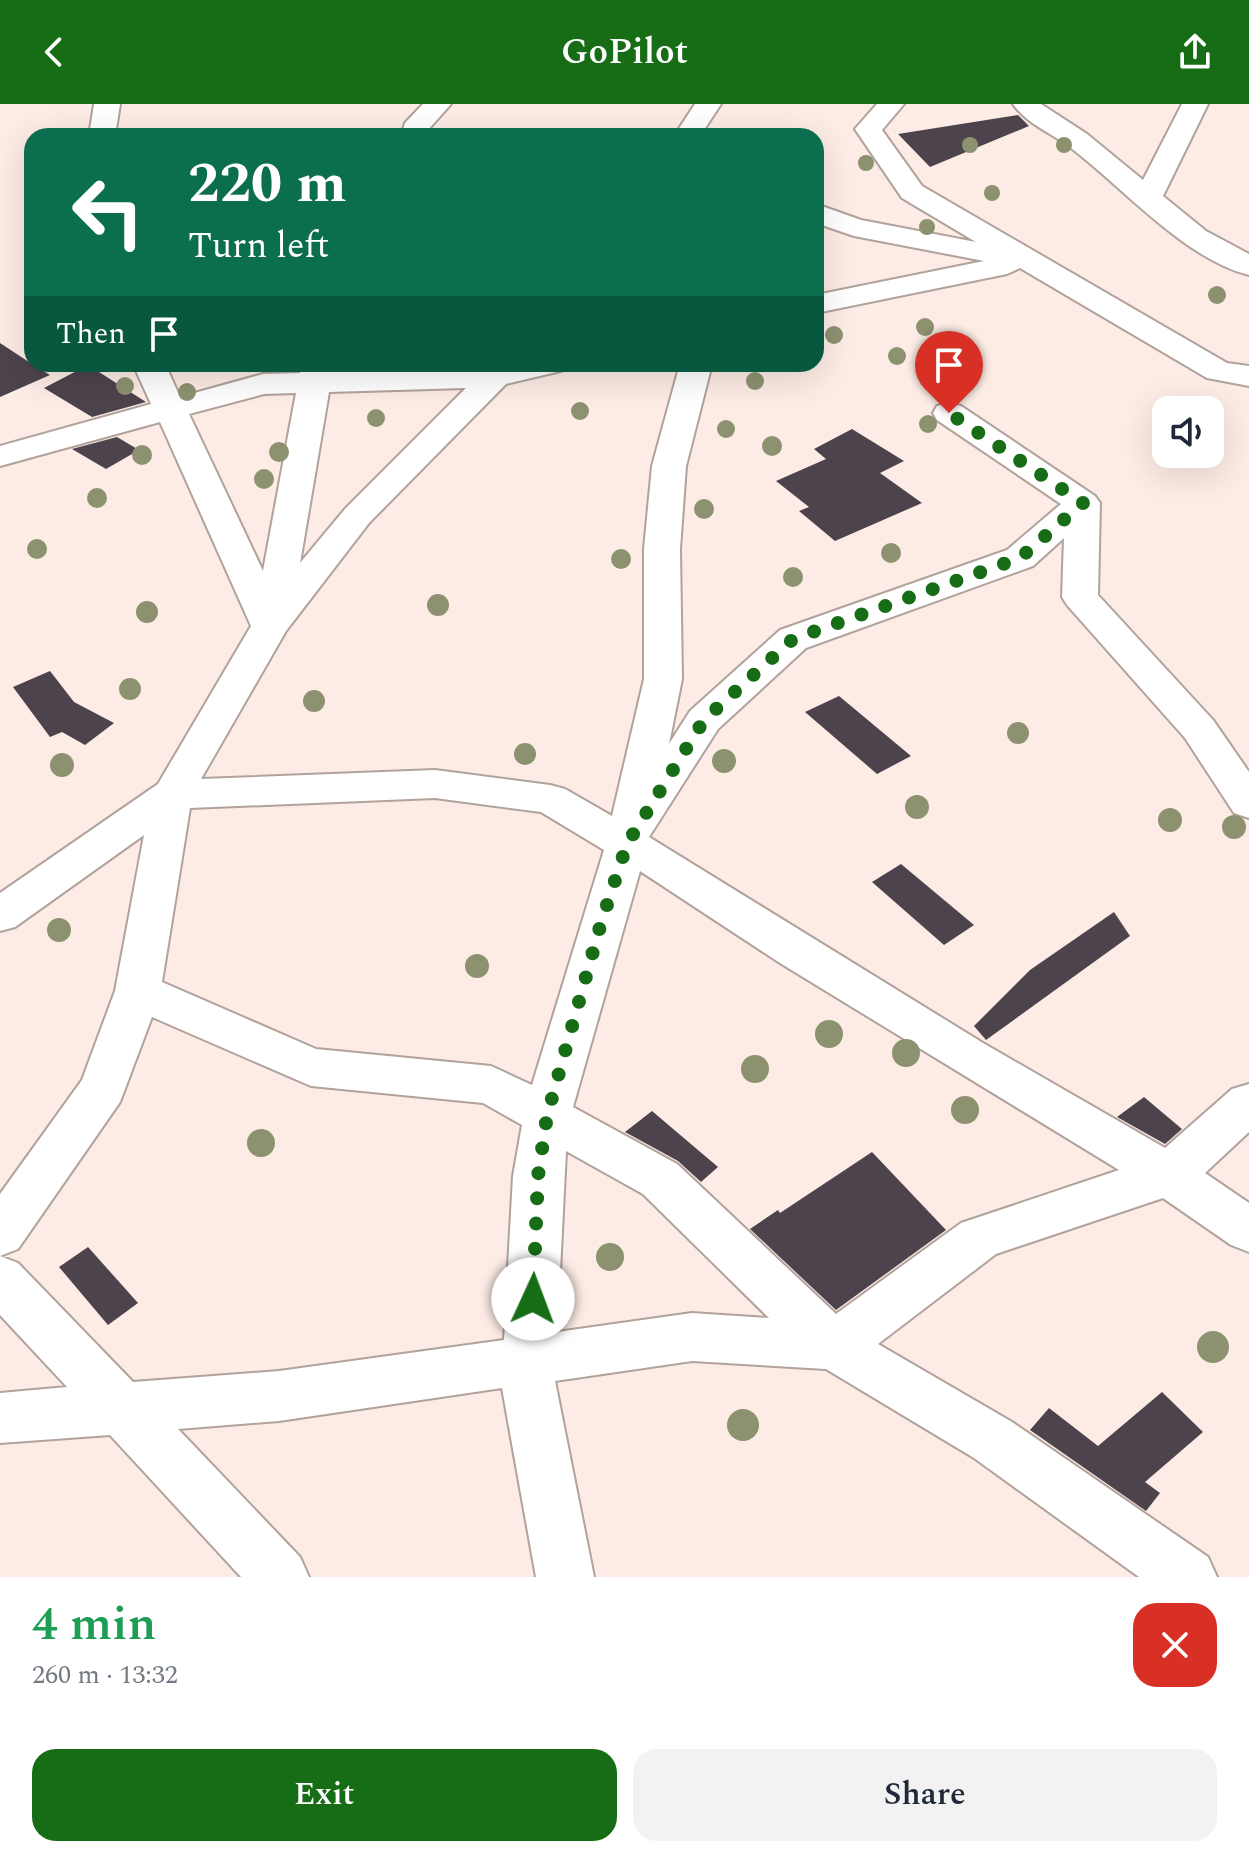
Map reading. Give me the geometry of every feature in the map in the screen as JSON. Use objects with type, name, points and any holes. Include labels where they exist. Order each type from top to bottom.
[{"type":"street","points":[[103,128],[107,104]]},
{"type":"street","points":[[415,128],[438,104]]},
{"type":"street","points":[[692,128],[708,104]]},
{"type":"street","points":[[891,104],[868,129],[912,192],[1218,371],[1249,376]]},
{"type":"street","points":[[1026,104],[1077,140],[1196,237],[1249,266]]},
{"type":"street","points":[[1148,197],[1195,104]]},
{"type":"street","points":[[824,216],[854,227],[1029,261]]},
{"type":"street","points":[[824,302],[1029,261]]},
{"type":"street","points":[[153,372],[270,626]]},
{"type":"street","points":[[0,456],[263,384],[315,374],[408,372]]},
{"type":"street","points":[[0,1234],[103,1088],[138,991],[172,794],[270,626],[357,516],[500,372]]},
{"type":"street","points":[[565,1577],[528,1381],[538,1176],[547,1116],[601,923],[627,844],[663,679],[662,549],[669,466],[694,372]]},
{"type":"street","points":[[270,626],[299,483],[315,374]]},
{"type":"street","points":[[949,413],[1083,503]]},
{"type":"street","points":[[627,844],[704,720],[793,639],[1020,558],[1083,503]]},
{"type":"street","points":[[1083,503],[1080,597],[1199,729],[1249,803]]},
{"type":"street","points":[[0,915],[172,794],[435,784],[550,799],[941,1040],[1169,1175],[1249,1230]]},
{"type":"street","points":[[138,991],[311,1067],[491,1085],[660,1179],[834,1346],[993,1440],[1188,1577]]},
{"type":"street","points":[[0,1418],[279,1396],[692,1337],[834,1346],[979,1238],[1169,1175],[1249,1103]]},
{"type":"street","points":[[0,1279],[280,1577]]},
{"type":"building","points":[[1018,115],[1029,126],[930,167],[898,134]]},
{"type":"building","points":[[0,343],[24,359],[24,372],[45,372],[50,375],[0,397]]},
{"type":"building","points":[[75,372],[99,372],[146,402],[92,417],[44,388]]},
{"type":"building","points":[[852,429],[904,461],[880,473],[922,503],[835,541],[799,511],[809,507],[776,481],[826,459],[814,449]]},
{"type":"building","points":[[117,437],[139,450],[106,469],[72,449]]},
{"type":"building","points":[[50,671],[74,702],[114,723],[85,745],[62,732],[50,737],[13,687]]},
{"type":"building","points":[[839,696],[911,756],[877,774],[805,712]]},
{"type":"building","points":[[901,864],[974,925],[944,945],[872,882]]},
{"type":"building","points":[[1114,912],[1130,936],[986,1040],[974,1026],[1030,970]]},
{"type":"building","points":[[1144,1097],[1182,1129],[1165,1144],[1117,1117]]},
{"type":"building","points":[[652,1111],[718,1167],[701,1182],[678,1161],[625,1132]]},
{"type":"building","points":[[872,1152],[946,1230],[836,1310],[750,1229],[778,1210],[780,1213]]},
{"type":"building","points":[[88,1247],[138,1303],[108,1325],[59,1267]]},
{"type":"building","points":[[1162,1392],[1203,1432],[1145,1482],[1160,1493],[1146,1511],[1030,1430],[1049,1408],[1098,1446]]},
{"type":"route","points":[[533,1299],[538,1176],[547,1116],[601,923],[627,844],[704,720],[793,639],[1020,558],[1083,503],[949,413]]}]
